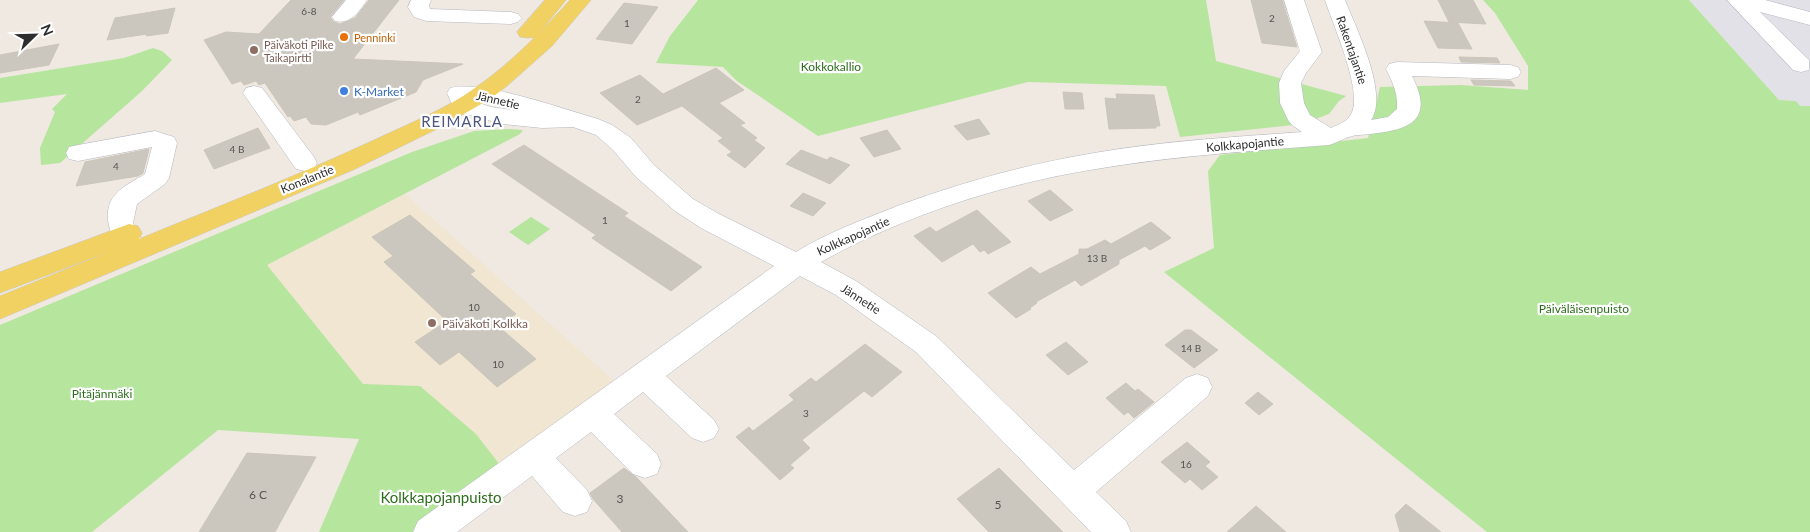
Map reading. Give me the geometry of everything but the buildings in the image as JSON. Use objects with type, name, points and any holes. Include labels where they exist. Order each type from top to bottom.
[{"type":"main road","name":"Konalantie","points":[[129,243],[305,163],[468,98],[492,67],[515,46],[556,0]]},
{"type":"main road","name":"Konalantie","points":[[0,288],[129,243],[360,157],[417,130],[468,98],[528,56],[581,0]]},
{"type":"street","points":[[342,18],[357,0]]},
{"type":"street","points":[[421,0],[418,4],[418,9],[426,15],[511,18]]},
{"type":"street","points":[[1294,0],[1304,52],[1290,83],[1292,103],[1300,120],[1329,137]]},
{"type":"street","name":"Rakentajantie","points":[[1335,0],[1365,84],[1366,100],[1364,113],[1354,127]]},
{"type":"street","points":[[1737,0],[1801,64]]},
{"type":"street","points":[[1742,0],[1810,15]]},
{"type":"street","points":[[1304,52],[1355,55]]},
{"type":"street","points":[[1354,127],[1374,128],[1393,125],[1406,115],[1410,107],[1406,85],[1397,69],[1510,72]]},
{"type":"street","points":[[254,93],[305,163]]},
{"type":"street","name":"Jännetie","points":[[468,98],[491,116],[512,119],[571,120],[590,124],[611,135],[622,144],[645,171],[684,205],[710,221],[784,258],[798,262],[846,288],[926,344],[1114,532]]},
{"type":"street","name":"Kolkkapojantie","points":[[430,532],[798,262],[820,248],[912,211],[994,184],[1040,172],[1125,156],[1329,137],[1354,127]]},
{"type":"street","points":[[78,153],[155,139],[165,142],[156,178],[125,200],[120,223],[129,243]]},
{"type":"street","points":[[645,375],[703,429]]},
{"type":"street","points":[[1073,490],[1197,387]]},
{"type":"street","points":[[592,413],[645,464]]},
{"type":"street","points":[[534,456],[575,501]]},
{"type":"shaded area","points":[[1689,0],[1810,0],[1810,106],[1799,106],[1796,101],[1779,100]]},
{"type":"shaded area","name":"Päiväkoti Kolkka","points":[[405,194],[614,381],[500,465],[476,434],[420,386],[363,384],[267,265]]},
{"type":"green space","name":"Kokkokallio","points":[[698,0],[1206,0],[1216,61],[1346,96],[1339,101],[1329,114],[1302,124],[1180,137],[1166,86],[1028,82],[818,136],[737,81],[723,67],[656,63],[670,36]]},
{"type":"green space","name":"Päiväläisenpuisto","points":[[1483,0],[1689,0],[1779,100],[1796,101],[1800,106],[1810,106],[1810,532],[1487,532],[1164,272],[1214,248],[1208,171],[1220,155],[1368,138],[1380,87],[1460,85],[1528,90],[1528,66],[1495,13]]},
{"type":"green space","points":[[153,48],[162,51],[172,60],[142,91],[60,163],[41,165],[40,148],[55,112],[52,109],[67,94],[0,103],[0,78],[124,58]]},
{"type":"green space","name":"Pitäjänmäki","points":[[523,130],[520,134],[267,265],[363,384],[420,386],[476,434],[500,465],[449,532],[319,532],[359,439],[218,430],[92,532],[0,532],[0,325],[412,152],[474,131]]},
{"type":"green space","points":[[531,217],[550,229],[528,245],[509,232]]},
{"type":"place","name":"Penninki","points":[[344,37]]},
{"type":"place","name":"Päiväkoti Pilke Taikapirtti","points":[[254,50]]},
{"type":"place","name":"K-Market","points":[[344,91]]},
{"type":"place","name":"Päiväkoti Kolkka","points":[[432,323]]},
{"type":"district","name":"REIMARLA","points":[[462,121]]},
{"type":"park label","name":"Kolkkapojanpuisto","points":[[441,497]]}]
